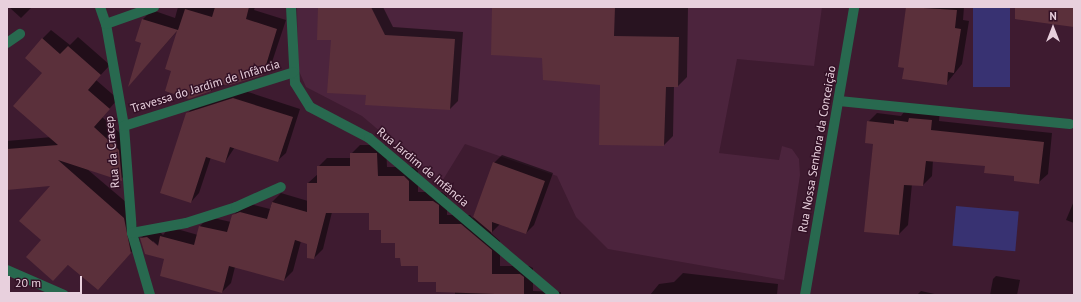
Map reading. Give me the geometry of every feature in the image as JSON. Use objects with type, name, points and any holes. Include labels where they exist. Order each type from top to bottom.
[{"type":"street","name":"Rua da Cracep","points":[[100,7],[106,24],[124,126],[132,233],[150,295]]},
{"type":"street","points":[[106,24],[154,7]]},
{"type":"street","name":"Rua Jardim de Infância","points":[[291,7],[295,83],[310,107],[369,138],[555,295]]},
{"type":"street","name":"Rua Nossa Senhora da Conceição","points":[[805,295],[854,7]]},
{"type":"street","points":[[7,43],[20,34]]},
{"type":"street","name":"Travessa do Jardim de Infância","points":[[124,126],[294,72]]},
{"type":"street","points":[[839,101],[1070,124]]},
{"type":"street","points":[[132,233],[186,223],[236,207],[281,187]]},
{"type":"street","points":[[7,270],[64,295]]},
{"type":"shaded area","points":[[297,7],[822,7],[814,66],[737,59],[719,153],[779,160],[782,146],[792,149],[799,159],[800,175],[784,280],[608,249],[576,217],[557,176],[465,144],[441,183],[362,116],[306,87],[298,69]]},
{"type":"shaded area","points":[[973,7],[1010,7],[1010,87],[973,87]]},
{"type":"shaded area","points":[[956,206],[1019,211],[1015,251],[953,246]]},
{"type":"building","points":[[215,7],[249,7],[246,19],[277,29],[263,75],[230,85],[212,84],[211,91],[189,99],[165,91],[171,71],[165,69],[177,31],[128,87],[141,43],[135,41],[142,19],[178,30],[185,9],[212,17]]},
{"type":"building","points":[[318,7],[371,7],[385,35],[455,39],[450,110],[365,105],[366,95],[327,93],[331,40],[317,40]]},
{"type":"building","points":[[492,7],[615,7],[614,36],[679,37],[678,87],[666,87],[664,146],[599,145],[600,85],[543,80],[542,58],[491,55]]},
{"type":"building","points":[[906,7],[957,10],[955,28],[961,29],[954,73],[948,72],[947,85],[902,79],[904,68],[898,67]]},
{"type":"building","points":[[1015,7],[1074,7],[1074,27],[1015,19]]},
{"type":"building","points":[[42,38],[60,54],[68,46],[101,75],[88,90],[110,109],[94,127],[119,150],[122,181],[58,160],[124,218],[131,253],[98,290],[68,265],[53,281],[26,257],[41,240],[19,221],[50,186],[7,190],[7,149],[58,145],[13,106],[42,73],[25,58]]},
{"type":"building","points":[[233,98],[293,117],[278,162],[230,147],[225,163],[206,157],[191,203],[160,193],[186,113]]},
{"type":"building","points":[[909,118],[932,120],[931,130],[1044,142],[1039,184],[1014,181],[1014,176],[984,173],[985,166],[926,161],[923,186],[904,185],[899,235],[864,232],[873,144],[865,143],[867,121],[894,124],[894,120],[908,122]]},
{"type":"building","points":[[350,153],[377,153],[378,176],[404,176],[409,181],[409,201],[433,201],[439,205],[439,224],[461,224],[492,250],[492,274],[520,274],[524,277],[524,295],[436,292],[436,282],[418,282],[418,266],[401,266],[400,258],[395,258],[395,243],[381,243],[381,230],[369,230],[369,213],[326,213],[314,259],[307,258],[307,244],[295,240],[284,281],[229,266],[222,293],[160,276],[164,259],[145,254],[140,238],[147,237],[158,246],[160,236],[194,245],[199,226],[227,232],[232,215],[240,212],[267,219],[272,202],[307,212],[307,183],[317,183],[317,166],[350,166]]},
{"type":"building","points":[[493,162],[545,181],[526,234],[492,222],[492,233],[473,217]]}]
